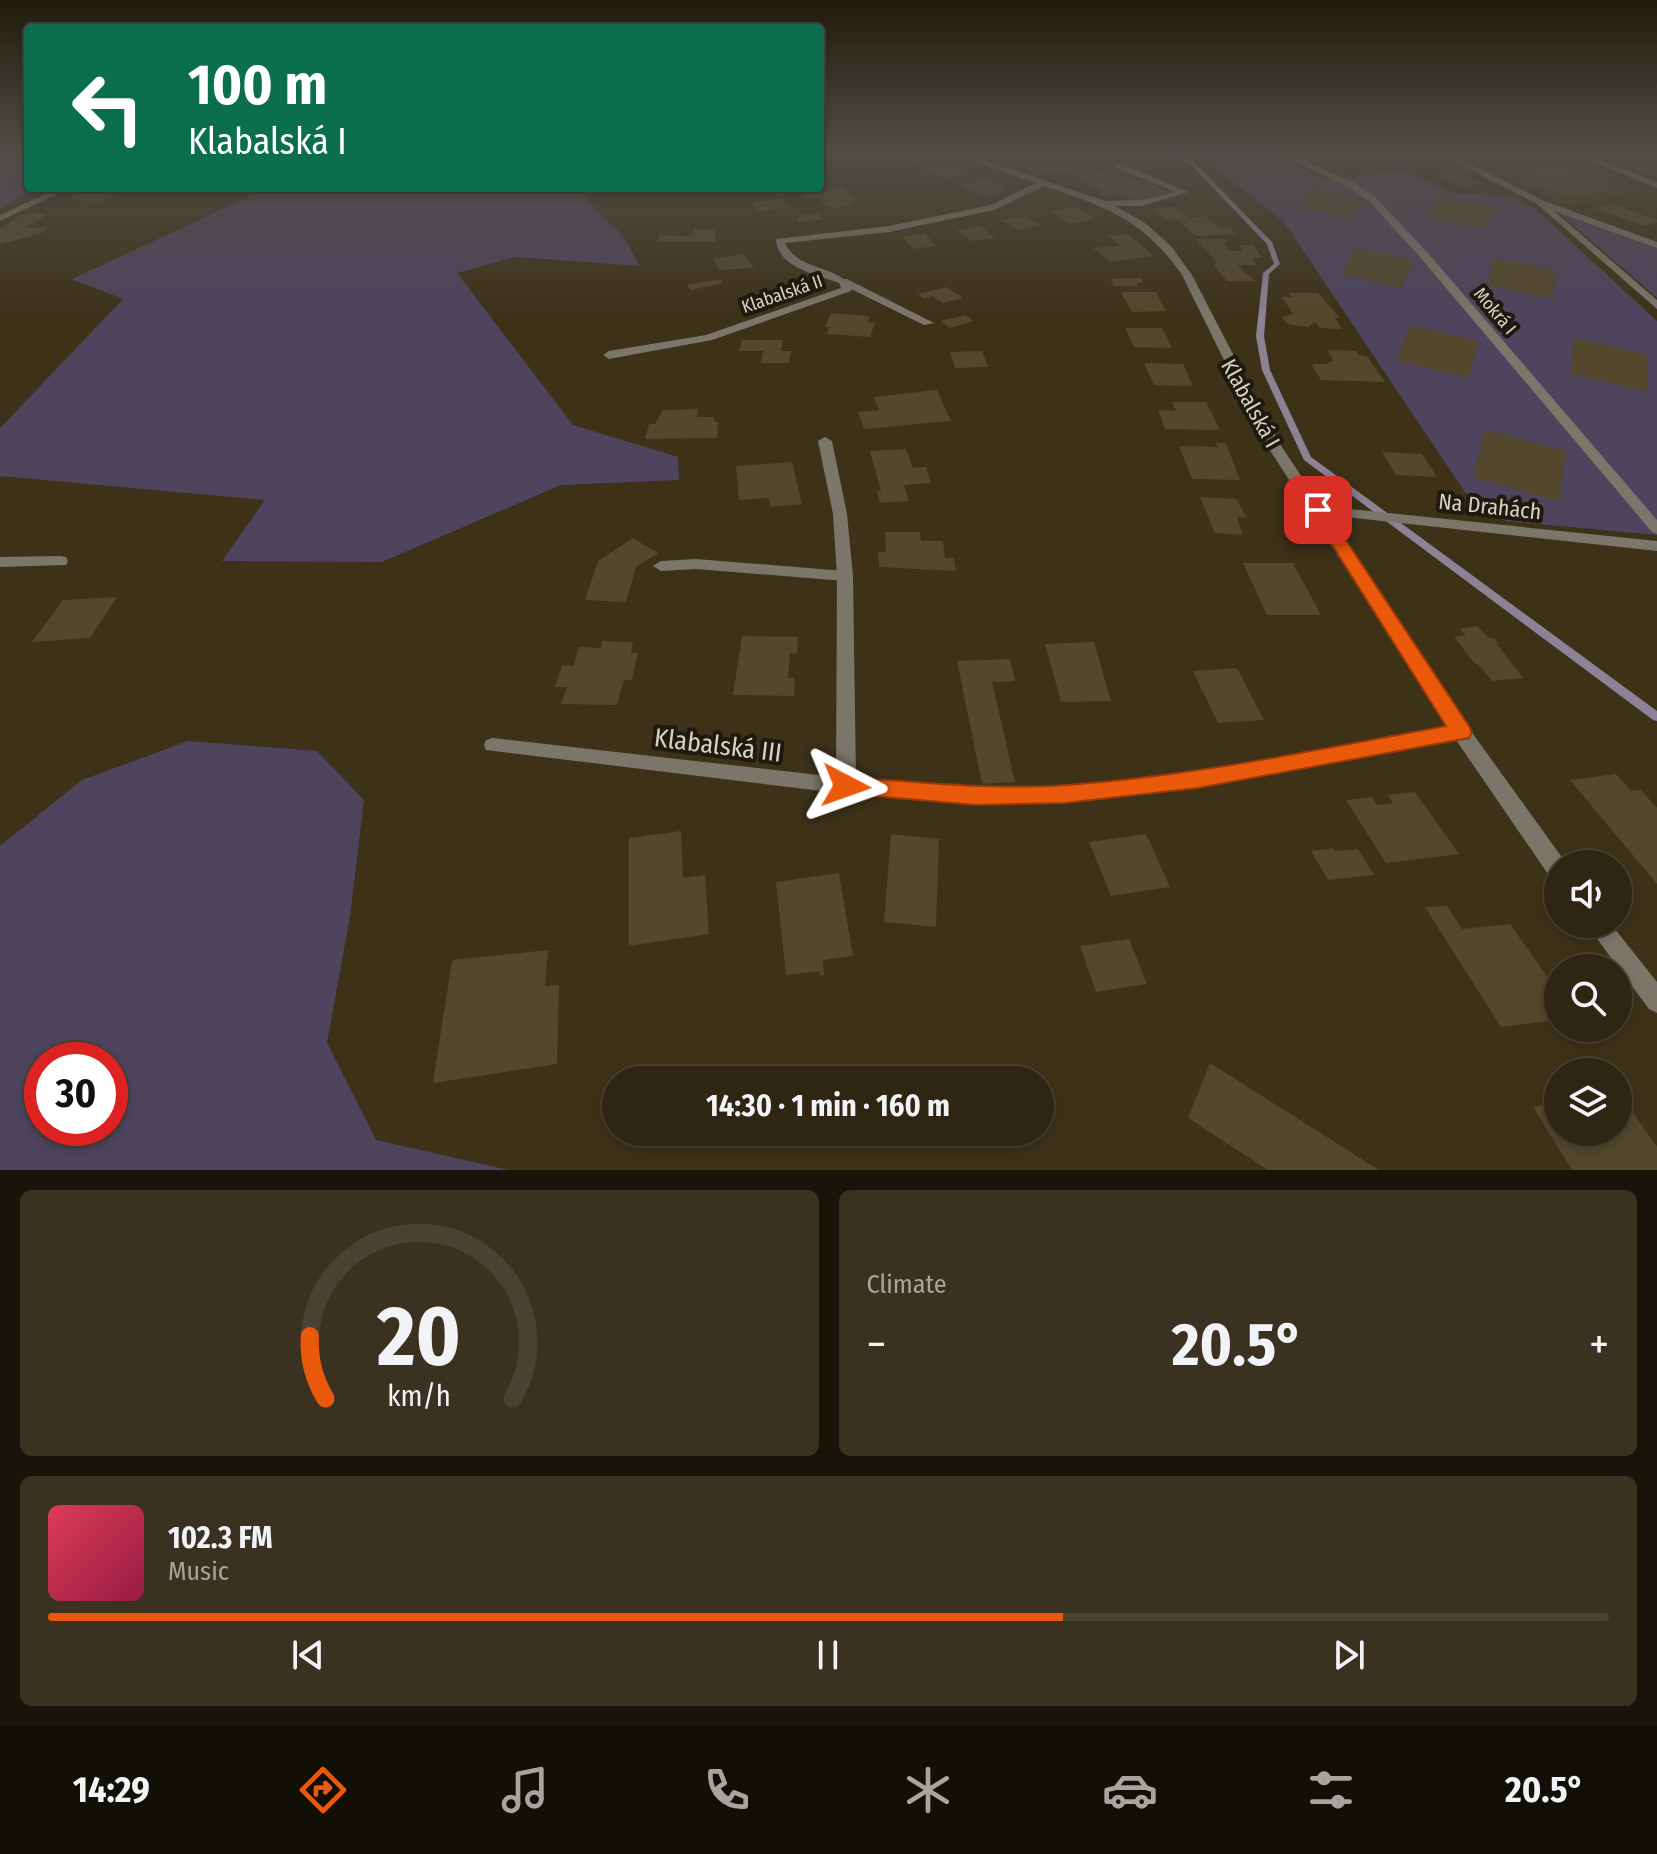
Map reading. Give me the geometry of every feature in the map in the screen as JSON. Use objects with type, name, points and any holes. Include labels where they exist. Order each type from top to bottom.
[{"type":"street","points":[[0,218],[25,207]]},
{"type":"street","name":"Klabalská II","points":[[609,355],[708,338],[847,289],[843,281],[795,262],[782,252],[779,241],[889,229],[995,207]]},
{"type":"street","name":"Klabalská I","points":[[1110,207],[1142,225],[1168,248],[1187,275],[1271,441],[1461,732],[1544,850]]},
{"type":"street","name":"Mokrá I","points":[[1379,207],[1424,255],[1657,529]]},
{"type":"street","points":[[1544,207],[1657,306]]},
{"type":"street","points":[[1552,207],[1657,245]]},
{"type":"street","points":[[843,281],[928,323]]},
{"type":"street","points":[[825,441],[840,514],[845,576],[846,786]]},
{"type":"street","name":"Na Drahách","points":[[1318,510],[1657,546]]},
{"type":"street","points":[[0,562],[60,561]]},
{"type":"street","points":[[661,566],[696,564],[845,576]]},
{"type":"street","name":"Klabalská III","points":[[493,745],[846,786],[976,796],[1065,794],[1198,779],[1461,732]]},
{"type":"street","points":[[1608,938],[1657,1001]]},
{"type":"shaded area","points":[[228,207],[593,207],[623,236],[640,266],[515,257],[457,273],[573,425],[678,457],[679,480],[561,485],[382,562],[222,561],[265,500],[0,476],[0,428],[123,299],[72,279]]},
{"type":"shaded area","points":[[1265,207],[1530,207],[1539,212],[1657,321],[1657,535],[1506,521],[1477,510],[1284,222]]},
{"type":"shaded area","points":[[1558,212],[1657,248],[1657,298]]},
{"type":"shaded area","points":[[188,741],[317,751],[364,800],[350,916],[327,1043],[376,1140],[509,1170],[0,1170],[0,846],[82,780]]},
{"type":"building","points":[[754,207],[790,207],[757,212]]},
{"type":"building","points":[[1075,207],[1096,218],[1071,224],[1051,212]]},
{"type":"building","points":[[1175,207],[1189,218],[1206,216],[1220,228],[1229,227],[1236,234],[1196,236],[1177,219],[1165,220],[1152,209]]},
{"type":"building","points":[[1301,207],[1358,207],[1351,218]]},
{"type":"building","points":[[1434,207],[1493,207],[1485,229],[1429,218]]},
{"type":"building","points":[[1621,207],[1657,220],[1657,223],[1645,226],[1595,208]]},
{"type":"building","points":[[819,213],[824,219],[799,222],[796,219],[802,215]]},
{"type":"building","points":[[21,215],[47,215],[25,228],[48,227],[46,232],[0,244],[0,229]]},
{"type":"building","points":[[1025,216],[1040,225],[1017,230],[1002,220]]},
{"type":"building","points":[[980,226],[995,238],[972,241],[957,230]]},
{"type":"building","points":[[694,229],[716,229],[715,242],[658,241],[660,235],[692,236]]},
{"type":"building","points":[[925,234],[936,246],[913,249],[903,237]]},
{"type":"building","points":[[1128,234],[1154,256],[1111,262],[1093,248],[1121,246],[1108,236]]},
{"type":"building","points":[[1196,239],[1224,239],[1228,243],[1223,243],[1230,251],[1243,251],[1238,245],[1253,245],[1263,258],[1251,258],[1257,265],[1237,265],[1255,281],[1227,281],[1213,264],[1217,264],[1214,258]]},
{"type":"building","points":[[1356,248],[1413,260],[1402,288],[1342,274]]},
{"type":"building","points":[[744,254],[754,268],[720,270],[713,259]]},
{"type":"building","points":[[1493,258],[1556,270],[1553,299],[1488,285]]},
{"type":"building","points":[[1141,278],[1143,283],[1136,283],[1138,286],[1114,286],[1110,279]]},
{"type":"building","points":[[719,279],[723,283],[691,290],[687,285]]},
{"type":"building","points":[[946,287],[963,298],[943,303],[933,296],[924,299],[918,294]]},
{"type":"building","points":[[1121,292],[1156,292],[1166,311],[1132,312]]},
{"type":"building","points":[[1289,293],[1318,293],[1340,318],[1335,318],[1342,329],[1319,328],[1316,322],[1308,327],[1287,324],[1282,317],[1293,314],[1282,297],[1292,297]]},
{"type":"building","points":[[831,313],[870,316],[868,322],[875,323],[870,337],[827,334],[829,327],[825,327]]},
{"type":"building","points":[[966,315],[973,321],[950,328],[940,321]]},
{"type":"building","points":[[1410,325],[1479,341],[1468,378],[1396,360]]},
{"type":"building","points":[[1125,328],[1162,328],[1172,348],[1134,347]]},
{"type":"building","points":[[1573,338],[1647,354],[1648,392],[1570,374]]},
{"type":"building","points":[[742,340],[783,340],[781,351],[791,351],[789,363],[761,363],[763,351],[739,351]]},
{"type":"building","points":[[1328,350],[1356,351],[1359,355],[1367,356],[1385,382],[1321,380],[1311,364],[1326,364],[1333,360]]},
{"type":"building","points":[[982,351],[988,367],[955,368],[950,352]]},
{"type":"building","points":[[1144,363],[1183,364],[1193,386],[1154,385]]},
{"type":"building","points":[[937,390],[951,421],[864,429],[858,412],[879,410],[874,397]]},
{"type":"building","points":[[1172,402],[1206,402],[1220,430],[1165,429],[1158,410],[1176,411]]},
{"type":"building","points":[[698,409],[697,417],[714,417],[714,421],[718,422],[717,438],[645,439],[649,424],[655,424],[663,410]]},
{"type":"building","points":[[1485,429],[1566,451],[1560,502],[1473,477]]},
{"type":"building","points":[[1216,443],[1226,443],[1240,480],[1192,479],[1179,446],[1218,447]]},
{"type":"building","points":[[906,449],[913,468],[926,467],[931,483],[904,485],[909,501],[880,503],[877,491],[881,491],[870,451]]},
{"type":"building","points":[[1382,452],[1422,454],[1437,477],[1396,475]]},
{"type":"building","points":[[792,462],[802,504],[770,507],[769,498],[739,500],[736,466]]},
{"type":"building","points":[[1200,497],[1236,499],[1247,518],[1237,517],[1243,535],[1215,533]]},
{"type":"building","points":[[885,532],[920,532],[921,541],[943,541],[945,558],[954,558],[956,571],[879,567],[878,552],[886,552]]},
{"type":"building","points":[[633,538],[658,553],[636,567],[626,602],[585,600],[598,561]]},
{"type":"building","points":[[1243,563],[1293,563],[1321,615],[1267,615]]},
{"type":"building","points":[[117,597],[90,638],[32,642],[63,600]]},
{"type":"building","points":[[1477,626],[1499,643],[1496,643],[1523,678],[1492,681],[1475,664],[1454,637],[1466,635],[1459,629]]},
{"type":"building","points":[[742,636],[798,637],[797,654],[790,653],[788,678],[795,678],[794,696],[733,695]]},
{"type":"building","points":[[602,641],[633,642],[631,653],[638,653],[632,680],[624,680],[617,705],[561,704],[567,687],[555,687],[562,665],[573,666],[579,647],[601,648]]},
{"type":"building","points":[[1094,642],[1111,701],[1061,702],[1045,644]]},
{"type":"building","points":[[1010,659],[1015,681],[992,682],[1015,782],[982,784],[957,661]]},
{"type":"building","points":[[1237,668],[1264,720],[1218,723],[1193,671]]},
{"type":"building","points":[[1616,774],[1631,791],[1641,790],[1657,808],[1657,884],[1632,854],[1632,850],[1629,850],[1570,780]]},
{"type":"building","points":[[1415,792],[1459,854],[1386,863],[1346,800],[1372,797],[1377,805],[1393,803],[1387,795]]},
{"type":"building","points":[[681,831],[683,878],[705,875],[709,934],[629,946],[629,838]]},
{"type":"building","points":[[891,834],[939,839],[936,927],[884,922]]},
{"type":"building","points":[[1146,834],[1170,887],[1111,896],[1089,842]]},
{"type":"building","points":[[1334,848],[1335,851],[1358,849],[1374,875],[1328,880],[1311,851]]},
{"type":"building","points":[[839,873],[853,956],[823,960],[824,975],[820,975],[819,971],[786,975],[776,882]]},
{"type":"building","points":[[1447,906],[1462,929],[1510,924],[1544,972],[1544,1022],[1501,1027],[1425,907]]},
{"type":"building","points":[[1129,939],[1147,984],[1096,992],[1080,946]]},
{"type":"building","points":[[548,950],[545,986],[559,985],[557,1064],[433,1083],[452,960]]},
{"type":"building","points":[[1210,1063],[1379,1170],[1268,1170],[1188,1118]]},
{"type":"building","points":[[1544,1105],[1544,1125],[1533,1107]]},
{"type":"building","points":[[1632,1111],[1657,1147],[1657,1170],[1572,1170],[1557,1146],[1632,1146]]},
{"type":"waterway","points":[[1235,207],[1270,243],[1277,264],[1266,273],[1260,336],[1266,370],[1307,458],[1657,717]]},
{"type":"route","points":[[846,786],[976,796],[1065,794],[1198,779],[1461,732],[1318,510]]}]
